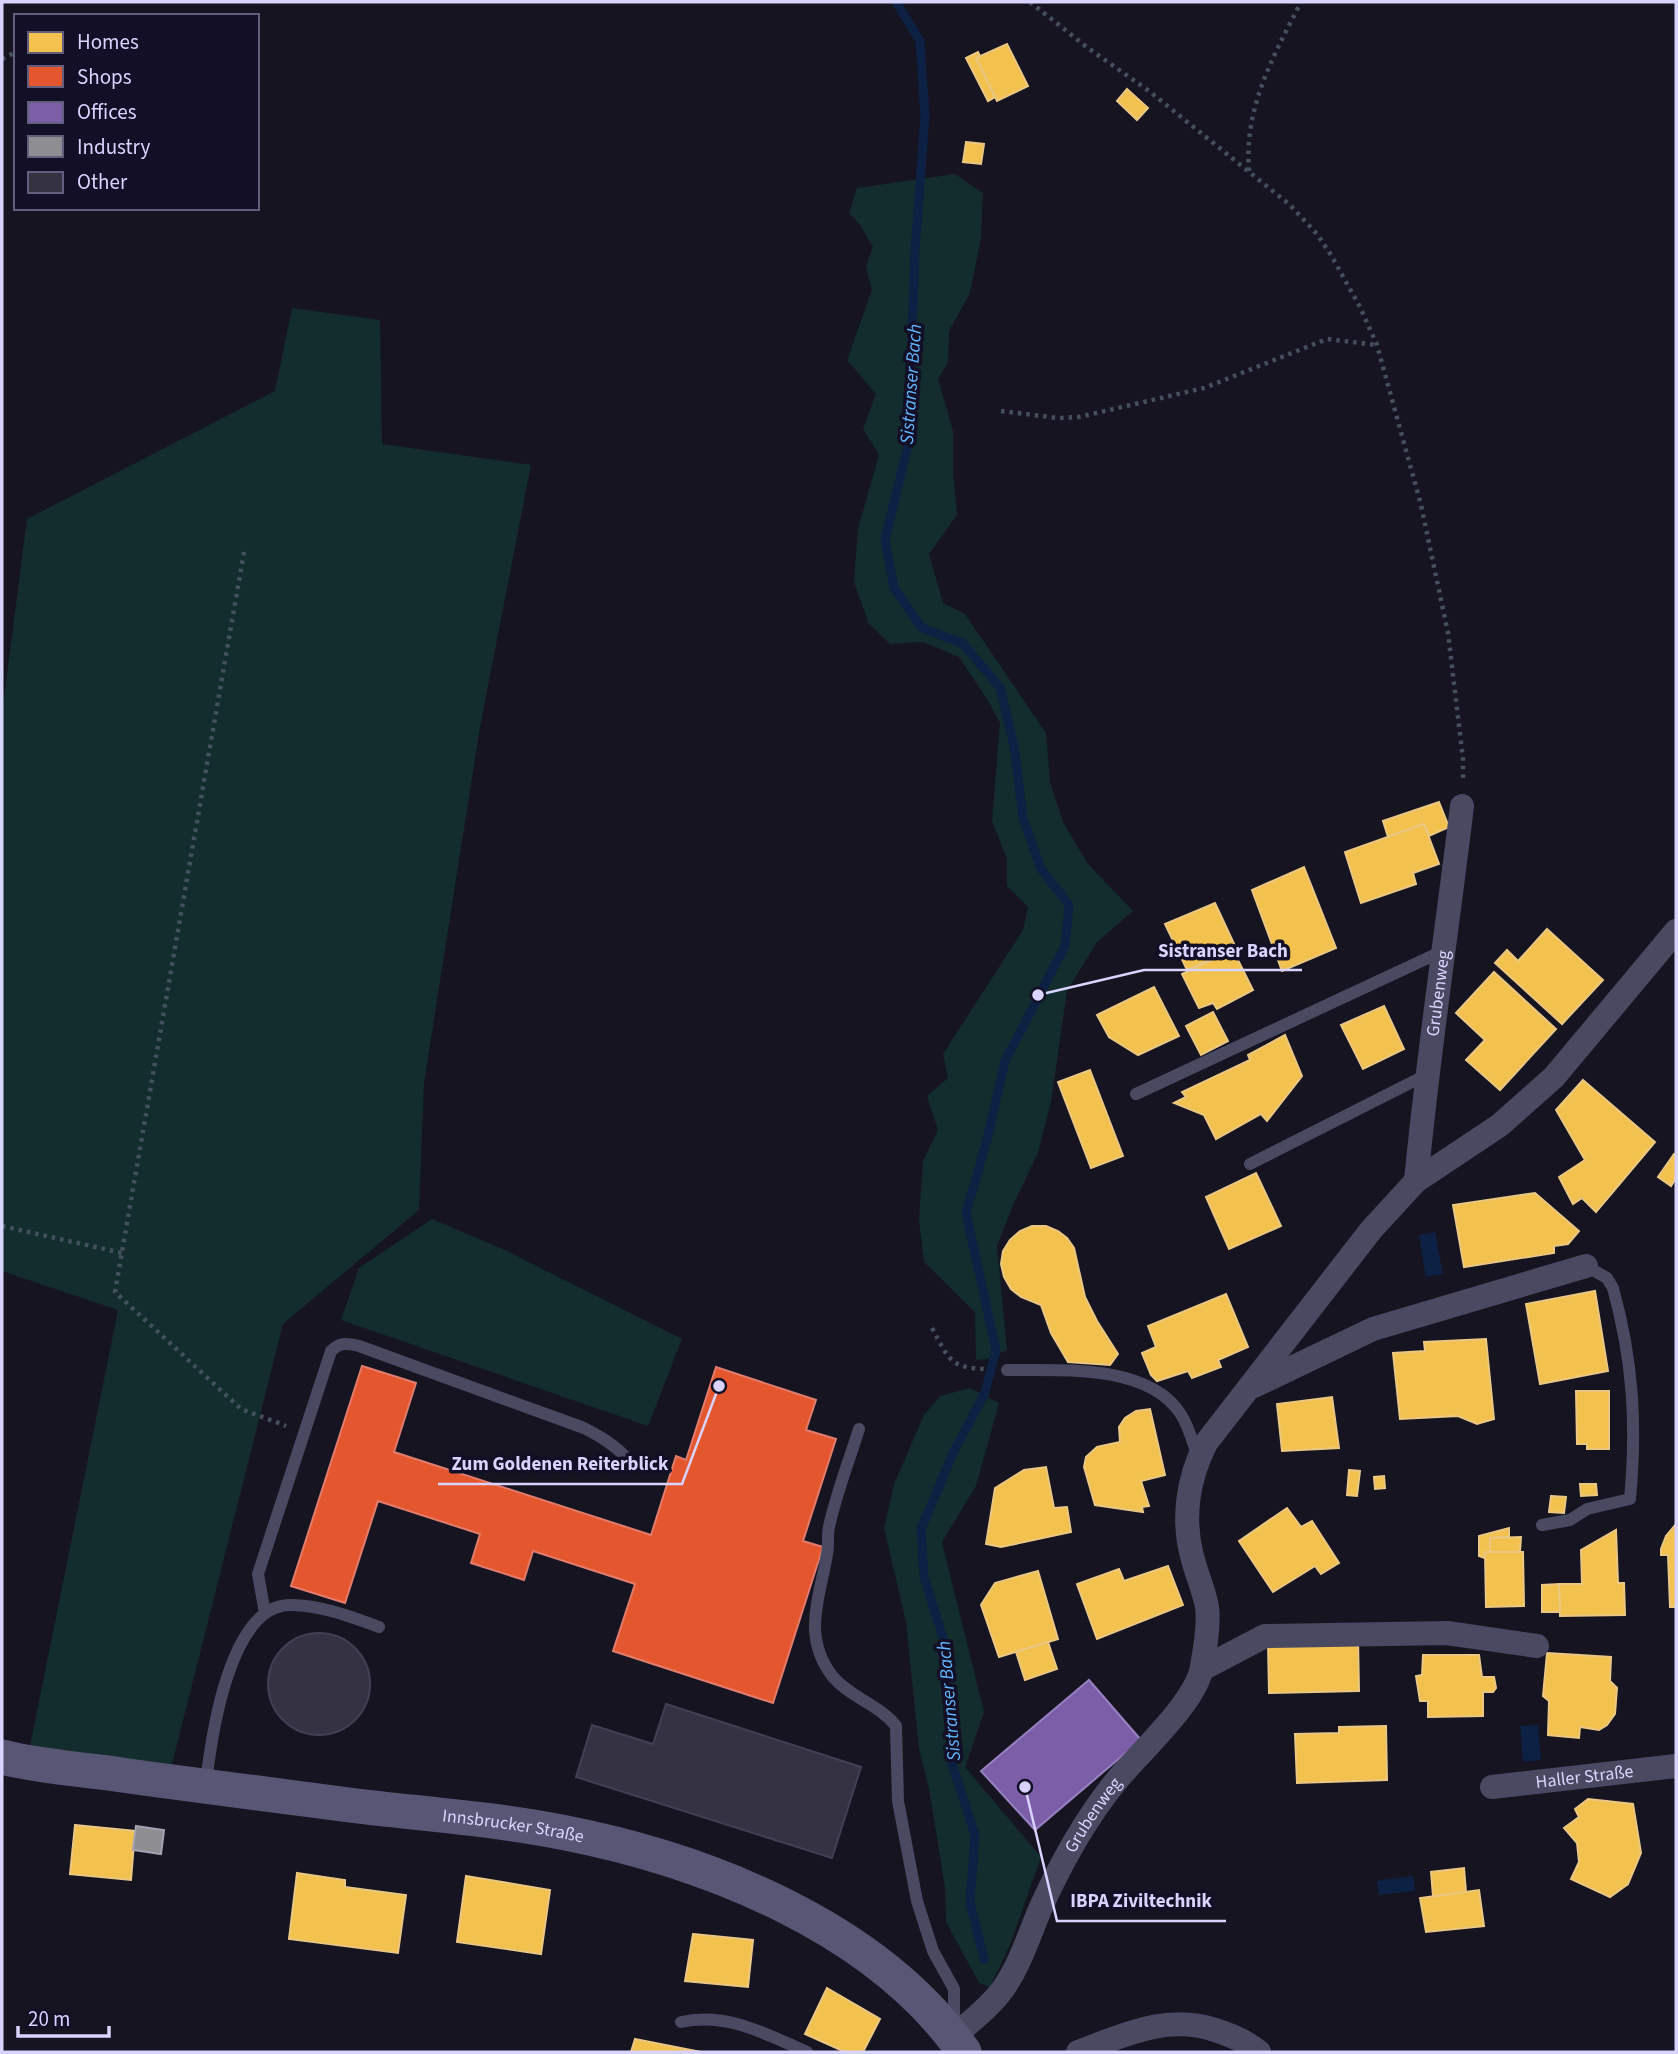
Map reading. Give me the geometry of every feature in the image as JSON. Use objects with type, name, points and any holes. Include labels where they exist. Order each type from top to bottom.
[{"type":"main road","name":"Innsbrucker Straße","points":[[2,1757],[205,1787],[560,1832],[627,1847],[683,1865],[790,1909],[856,1947],[899,1980],[958,2045]]},
{"type":"street","name":"Grubenweg","points":[[1416,1181],[1426,1075],[1445,950],[1462,806]]},
{"type":"street","name":"Grubenweg","points":[[958,2045],[1015,1970],[1074,1838],[1114,1783],[1178,1710],[1202,1669],[1208,1609],[1192,1558],[1186,1522],[1192,1476],[1206,1443],[1371,1230],[1416,1181],[1458,1156],[1500,1125],[1554,1077],[1676,931]]},
{"type":"street","name":"Grubenweg","points":[[1250,1388],[1373,1329],[1586,1266]]},
{"type":"street","points":[[1202,1669],[1265,1636],[1447,1633],[1537,1646]]},
{"type":"street","name":"Haller Straße","points":[[1492,1787],[1676,1766]]},
{"type":"street","points":[[1078,2052],[1143,2028],[1181,2023],[1224,2033],[1259,2052]]},
{"type":"lane","points":[[1136,1094],[1445,950]]},
{"type":"lane","points":[[1250,1164],[1426,1075]]},
{"type":"lane","points":[[1542,1525],[1570,1520],[1587,1509],[1630,1499],[1635,1430],[1630,1360],[1613,1288],[1606,1278],[1586,1266]]},
{"type":"lane","points":[[265,1613],[258,1574],[331,1351],[337,1344],[346,1343],[584,1428],[610,1443],[625,1455],[634,1467]]},
{"type":"lane","points":[[1007,1370],[1096,1372],[1144,1385],[1167,1398],[1180,1413],[1198,1458]]},
{"type":"lane","points":[[859,1429],[829,1528],[827,1554],[814,1614],[818,1650],[833,1676],[843,1686],[891,1718],[896,1726],[898,1801],[917,1901],[933,1951],[954,1989],[958,2045]]},
{"type":"lane","points":[[205,1787],[212,1731],[226,1678],[246,1636],[265,1613],[288,1604],[330,1612],[379,1628]]},
{"type":"lane","points":[[681,2022],[710,2018],[729,2020],[807,2052]]},
{"type":"path","points":[[1030,2],[1149,91],[1290,205],[1317,234],[1360,307],[1377,345],[1421,505],[1448,633],[1463,759],[1462,806]]},
{"type":"path","points":[[1250,172],[1248,134],[1256,100],[1301,2]]},
{"type":"path","points":[[1001,411],[1058,418],[1079,417],[1204,388],[1327,339],[1377,345]]},
{"type":"path","points":[[244,552],[115,1292],[241,1409],[303,1433]]},
{"type":"path","points":[[2,1226],[122,1252]]},
{"type":"path","points":[[932,1328],[948,1356],[962,1368],[983,1369]]},
{"type":"green space","points":[[955,174],[983,193],[981,238],[970,293],[949,331],[948,362],[938,379],[953,431],[957,515],[929,554],[943,603],[965,614],[1046,733],[1050,782],[1063,822],[1088,864],[1133,911],[1097,942],[1067,991],[1051,1102],[1038,1153],[997,1246],[1007,1350],[986,1359],[976,1360],[975,1312],[924,1262],[919,1220],[923,1161],[938,1130],[927,1096],[948,1078],[943,1054],[1023,930],[1028,907],[1007,886],[1007,859],[992,821],[1000,723],[959,657],[923,642],[890,644],[869,624],[854,582],[858,529],[879,455],[863,429],[876,394],[847,360],[872,290],[866,266],[873,247],[849,213],[857,188]]},
{"type":"green space","points":[[292,308],[380,320],[382,444],[531,465],[480,727],[424,1083],[419,1210],[283,1324],[170,1772],[30,1746],[118,1310],[2,1271],[2,713],[27,519],[275,391]]},
{"type":"green space","points":[[432,1219],[505,1250],[682,1339],[648,1426],[341,1320],[359,1268]]},
{"type":"green space","points":[[970,1388],[999,1403],[976,1486],[942,1542],[984,1712],[965,1767],[1041,1857],[1010,1945],[990,1987],[979,1983],[946,1922],[945,1887],[929,1789],[919,1748],[906,1622],[884,1528],[894,1484],[924,1415],[940,1396]]},
{"type":"water","points":[[1435,1232],[1443,1274],[1426,1277],[1419,1235]]},
{"type":"water","points":[[1538,1725],[1541,1760],[1523,1762],[1520,1726]]},
{"type":"water","points":[[1413,1876],[1415,1891],[1379,1895],[1377,1881]]},
{"type":"building: Homes","points":[[1007,44],[1028,86],[997,101],[976,58]]},
{"type":"building: Homes","points":[[978,52],[980,56],[976,58],[995,97],[988,101],[966,58]]},
{"type":"building: Homes","points":[[1127,89],[1148,108],[1137,120],[1117,101]]},
{"type":"building: Homes","points":[[966,142],[984,144],[981,164],[963,162]]},
{"type":"building: Homes","points":[[1439,802],[1449,827],[1429,836],[1424,824],[1388,837],[1383,821]]},
{"type":"building: Homes","points":[[1424,824],[1439,864],[1413,873],[1416,884],[1361,903],[1345,852]]},
{"type":"building: Homes","points":[[1304,867],[1336,948],[1282,971],[1252,890]]},
{"type":"building: Homes","points":[[1215,903],[1236,948],[1187,970],[1165,924]]},
{"type":"building: Homes","points":[[1547,929],[1603,980],[1562,1024],[1495,963],[1507,950],[1518,961]]},
{"type":"building: Homes","points":[[1233,950],[1253,990],[1217,1009],[1213,1003],[1199,1008],[1182,974]]},
{"type":"building: Homes","points":[[1494,972],[1556,1029],[1500,1090],[1466,1060],[1485,1040],[1456,1013]]},
{"type":"building: Homes","points":[[1154,987],[1179,1036],[1138,1055],[1109,1037],[1097,1015]]},
{"type":"building: Homes","points":[[1384,1006],[1404,1049],[1363,1069],[1341,1025]]},
{"type":"building: Homes","points":[[1213,1012],[1228,1041],[1201,1055],[1186,1026]]},
{"type":"building: Homes","points":[[1285,1035],[1302,1076],[1267,1121],[1261,1114],[1216,1139],[1204,1115],[1174,1103],[1186,1097],[1182,1092],[1250,1060],[1248,1055]]},
{"type":"building: Homes","points":[[1090,1070],[1123,1156],[1091,1168],[1058,1082]]},
{"type":"building: Homes","points":[[1583,1080],[1655,1142],[1596,1212],[1582,1198],[1573,1204],[1559,1177],[1585,1160],[1556,1110]]},
{"type":"building: Homes","points":[[1674,1154],[1676,1178],[1671,1186],[1658,1177]]},
{"type":"building: Homes","points":[[1256,1173],[1281,1226],[1229,1249],[1206,1197]]},
{"type":"building: Homes","points":[[1535,1193],[1579,1231],[1568,1244],[1554,1246],[1554,1253],[1464,1267],[1453,1205]]},
{"type":"building: Homes","points":[[1032,1226],[1046,1226],[1058,1231],[1074,1248],[1085,1297],[1118,1354],[1110,1365],[1068,1362],[1051,1333],[1041,1305],[1021,1297],[1011,1289],[1004,1277],[1001,1264],[1003,1251],[1020,1231]]},
{"type":"building: Homes","points":[[1595,1291],[1608,1371],[1540,1384],[1526,1304]]},
{"type":"building: Homes","points":[[1226,1294],[1248,1347],[1218,1360],[1221,1367],[1192,1378],[1188,1371],[1157,1381],[1151,1375],[1142,1353],[1156,1347],[1148,1326]]},
{"type":"building: Homes","points":[[1486,1339],[1494,1419],[1477,1424],[1458,1416],[1400,1419],[1393,1353],[1425,1351],[1424,1342]]},
{"type":"building: Homes","points":[[1576,1391],[1609,1391],[1609,1449],[1587,1449],[1587,1444],[1577,1444]]},
{"type":"building: Homes","points":[[1332,1397],[1339,1448],[1282,1451],[1277,1404]]},
{"type":"building: Homes","points":[[1150,1409],[1165,1475],[1141,1481],[1149,1506],[1142,1507],[1143,1512],[1095,1505],[1084,1467],[1086,1457],[1097,1447],[1120,1442],[1119,1427],[1125,1418],[1136,1411]]},
{"type":"building: Homes","points":[[1046,1467],[1054,1508],[1067,1507],[1071,1532],[1001,1547],[986,1544],[995,1488],[1024,1470]]},
{"type":"building: Homes","points":[[1349,1470],[1360,1471],[1357,1496],[1347,1495]]},
{"type":"building: Homes","points":[[1384,1476],[1385,1488],[1375,1489],[1374,1477]]},
{"type":"building: Homes","points":[[1580,1484],[1596,1484],[1597,1495],[1581,1496]]},
{"type":"building: Homes","points":[[1551,1496],[1566,1497],[1564,1513],[1549,1512]]},
{"type":"building: Homes","points":[[1287,1508],[1301,1527],[1312,1521],[1339,1563],[1321,1574],[1315,1566],[1273,1592],[1239,1541]]},
{"type":"building: Homes","points":[[1676,1524],[1676,1607],[1670,1607],[1668,1555],[1661,1555],[1661,1549],[1666,1536]]},
{"type":"building: Homes","points":[[1509,1528],[1509,1537],[1490,1538],[1490,1552],[1485,1552],[1485,1558],[1479,1556],[1479,1536]]},
{"type":"building: Homes","points":[[1616,1530],[1618,1583],[1624,1583],[1625,1615],[1560,1616],[1559,1584],[1582,1584],[1581,1550]]},
{"type":"building: Homes","points":[[1521,1537],[1520,1552],[1490,1552],[1490,1538]]},
{"type":"building: Homes","points":[[1485,1552],[1523,1552],[1524,1606],[1486,1607]]},
{"type":"building: Homes","points":[[1168,1566],[1183,1605],[1097,1639],[1077,1584],[1119,1569],[1124,1581]]},
{"type":"building: Homes","points":[[1038,1571],[1058,1639],[999,1657],[981,1605],[995,1583]]},
{"type":"building: Homes","points":[[1559,1584],[1560,1612],[1542,1612],[1542,1585]]},
{"type":"building: Homes","points":[[1358,1637],[1359,1691],[1269,1693],[1268,1644]]},
{"type":"building: Homes","points":[[1048,1642],[1057,1669],[1025,1680],[1016,1652]]},
{"type":"building: Homes","points":[[1547,1653],[1611,1657],[1610,1681],[1617,1688],[1615,1714],[1607,1725],[1599,1730],[1580,1727],[1579,1738],[1548,1735],[1549,1701],[1543,1696]]},
{"type":"building: Homes","points":[[1423,1655],[1479,1655],[1482,1677],[1494,1677],[1496,1688],[1493,1692],[1483,1692],[1483,1716],[1428,1717],[1428,1701],[1420,1701],[1416,1676],[1422,1675]]},
{"type":"building: Homes","points":[[1386,1726],[1387,1780],[1297,1783],[1295,1734],[1339,1733],[1339,1727]]},
{"type":"building: Homes","points":[[1588,1799],[1633,1804],[1641,1853],[1628,1884],[1610,1897],[1571,1879],[1579,1862],[1577,1843],[1564,1828],[1579,1817],[1575,1809]]},
{"type":"building: Homes","points":[[75,1825],[135,1831],[131,1880],[70,1874]]},
{"type":"building: Homes","points":[[1464,1868],[1466,1892],[1433,1896],[1431,1872]]},
{"type":"building: Homes","points":[[297,1873],[345,1880],[345,1887],[406,1895],[398,1953],[289,1939]]},
{"type":"building: Homes","points":[[466,1876],[550,1890],[541,1954],[457,1942]]},
{"type":"building: Homes","points":[[1479,1890],[1484,1926],[1426,1932],[1420,1898]]},
{"type":"building: Homes","points":[[693,1934],[753,1940],[748,1987],[685,1981]]},
{"type":"building: Homes","points":[[827,1988],[880,2019],[863,2052],[845,2052],[805,2034]]},
{"type":"building: Homes","points":[[635,2039],[701,2052],[631,2052]]},
{"type":"building: Shops","points":[[362,1366],[416,1383],[394,1452],[651,1535],[676,1456],[686,1460],[716,1367],[816,1400],[806,1430],[836,1439],[803,1541],[823,1547],[773,1703],[613,1651],[635,1584],[533,1551],[524,1580],[471,1563],[480,1534],[378,1501],[345,1603],[291,1586]]},
{"type":"building: Offices","points":[[1089,1680],[1141,1740],[1035,1830],[981,1771]]},
{"type":"building: Industry","points":[[136,1826],[164,1830],[161,1854],[133,1850]]},
{"type":"building: Other","points":[[319,1633],[339,1637],[355,1648],[366,1664],[370,1684],[366,1704],[355,1720],[339,1731],[319,1735],[299,1731],[283,1720],[272,1704],[268,1684],[272,1664],[283,1648],[299,1637]]},
{"type":"building: Other","points":[[666,1704],[861,1767],[832,1858],[576,1777],[592,1725],[653,1744]]},
{"type":"waterway","name":"Sistranser Bach","points":[[896,2],[920,41],[925,116],[915,252],[908,445],[885,540],[894,588],[922,628],[962,643],[1000,687],[1014,746],[1023,818],[1041,869],[1069,905],[1065,946],[1005,1061],[987,1140],[966,1213],[996,1350],[985,1393],[954,1451],[921,1529],[924,1577],[944,1641],[952,1764],[975,1835],[970,1903],[984,1959]]},
{"type":"place","name":"Sistranser Bach","points":[[1038,995]]},
{"type":"place","name":"Zum Goldenen Reiterblick","points":[[719,1386]]},
{"type":"place","name":"IBPA Ziviltechnik","points":[[1025,1787]]}]
